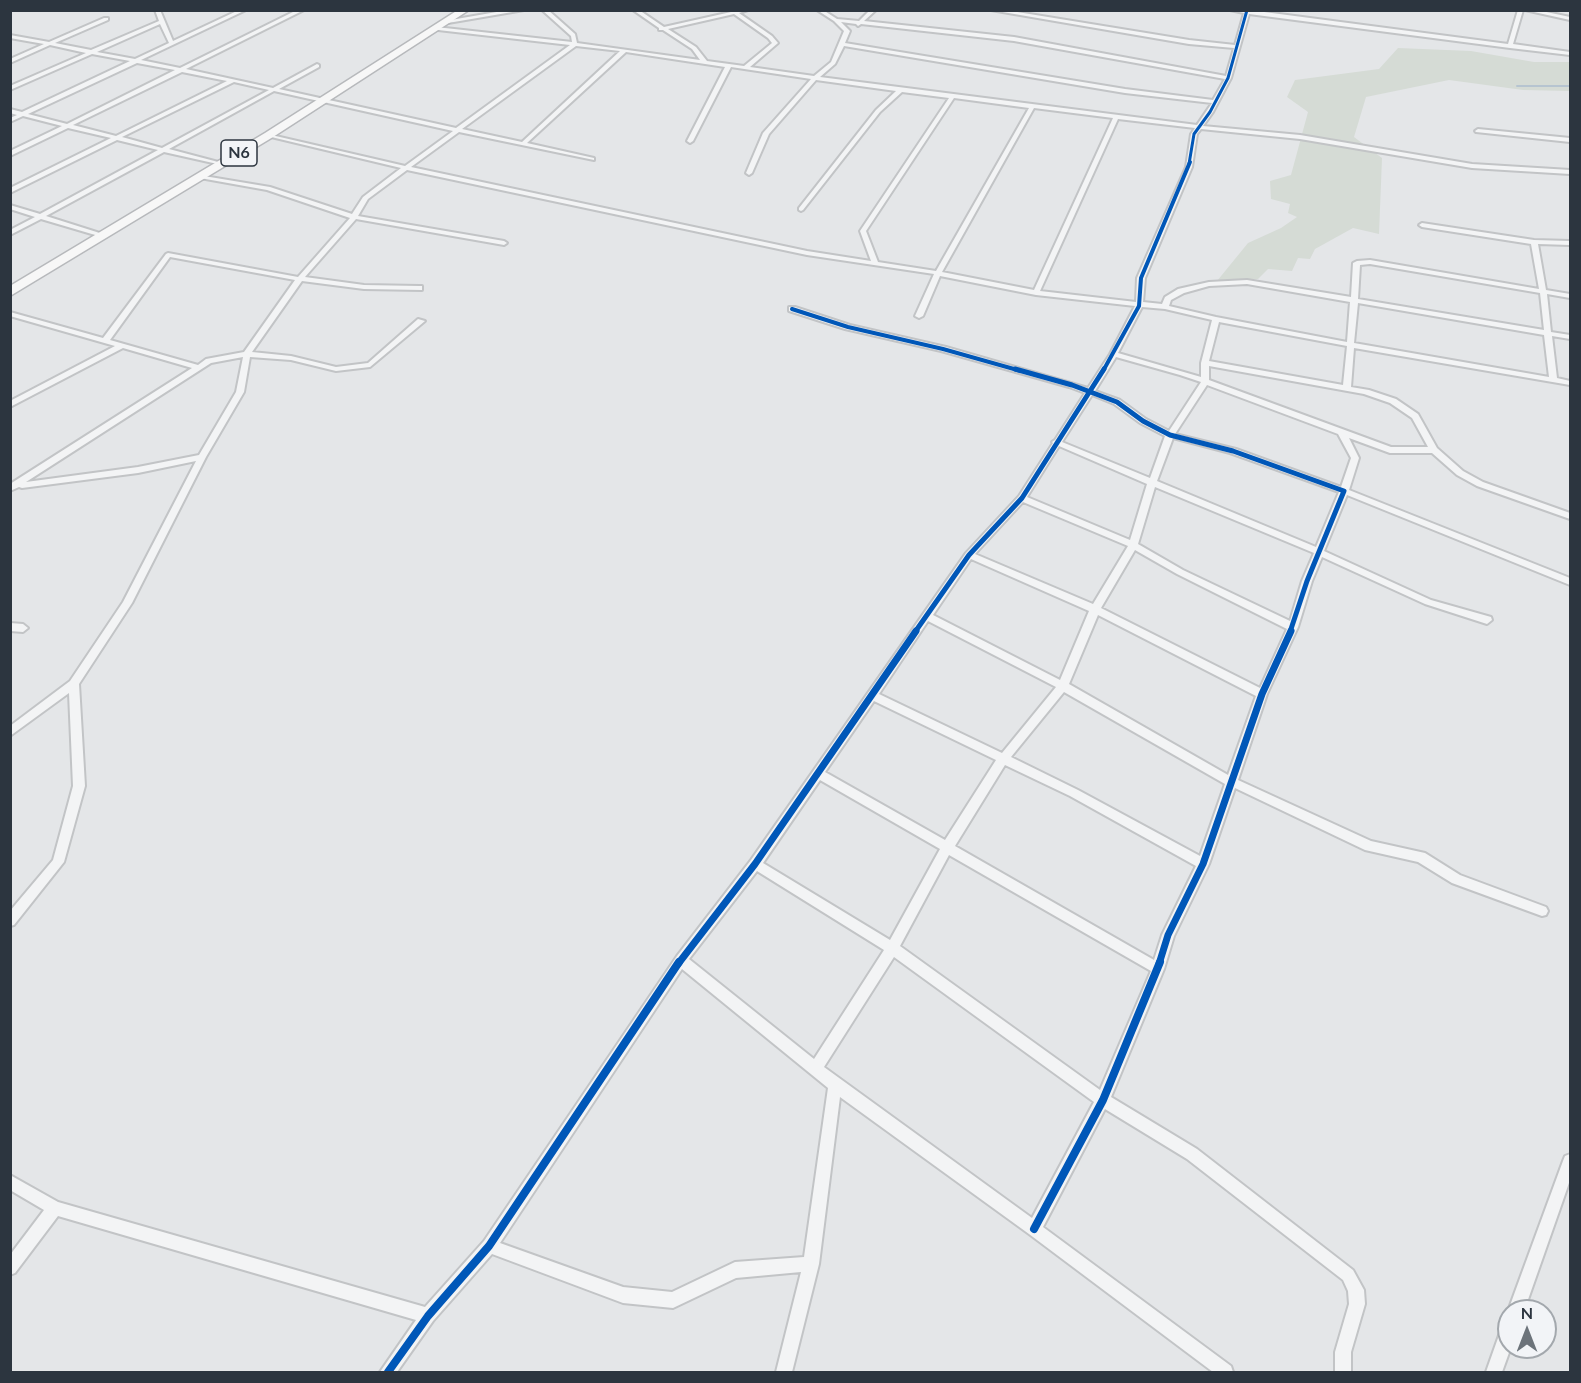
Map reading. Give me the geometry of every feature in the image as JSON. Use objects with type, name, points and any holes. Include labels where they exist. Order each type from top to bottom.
[{"type":"highway","name":"N6","points":[[10,292],[269,135],[465,10]]},
{"type":"street","points":[[157,10],[172,45]]},
{"type":"street","points":[[10,120],[244,10]]},
{"type":"street","points":[[10,154],[302,10]]},
{"type":"street","points":[[444,22],[522,10]]},
{"type":"street","points":[[544,10],[573,35],[575,44]]},
{"type":"street","points":[[635,10],[661,29],[694,48],[705,62]]},
{"type":"street","points":[[661,29],[746,10]]},
{"type":"street","points":[[819,10],[836,20],[847,31]]},
{"type":"street","points":[[749,173],[766,133],[815,78],[833,63],[847,31],[874,10]]},
{"type":"street","points":[[993,10],[1189,42],[1237,47]]},
{"type":"street","points":[[1232,10],[1570,52]]},
{"type":"street","points":[[1510,46],[1521,10]]},
{"type":"street","points":[[1527,10],[1570,19]]},
{"type":"street","points":[[388,1372],[428,1316],[489,1246],[681,960],[755,864],[969,555],[1022,498],[1114,354],[1139,306],[1141,278],[1189,167],[1194,134],[1228,78],[1247,11]]},
{"type":"street","points":[[734,12],[775,43],[744,68]]},
{"type":"street","points":[[10,61],[106,19]]},
{"type":"street","points":[[836,20],[1014,39],[1228,78]]},
{"type":"street","points":[[10,88],[163,21]]},
{"type":"street","points":[[444,22],[575,44],[900,90],[1198,127],[1300,137],[1472,166],[1570,172]]},
{"type":"street","points":[[10,36],[48,45],[139,60],[592,159]]},
{"type":"street","points":[[10,732],[74,684],[127,603],[202,457],[240,392],[247,354],[300,279],[354,217],[365,198],[575,44]]},
{"type":"street","points":[[842,44],[1125,91],[1215,102]]},
{"type":"street","points":[[523,144],[625,50]]},
{"type":"street","points":[[690,141],[729,65]]},
{"type":"street","points":[[10,233],[317,66]]},
{"type":"street","points":[[10,191],[233,80]]},
{"type":"street","points":[[801,209],[878,111],[900,90]]},
{"type":"street","points":[[875,263],[863,231],[953,96]]},
{"type":"street","points":[[919,316],[938,273],[1032,107]]},
{"type":"street","points":[[10,111],[220,164]]},
{"type":"street","points":[[1036,293],[1116,117]]},
{"type":"street","points":[[1478,131],[1570,140]]},
{"type":"street","points":[[269,135],[407,168],[807,253],[938,273],[1036,293],[1139,306],[1165,307],[1351,345],[1570,382]]},
{"type":"street","points":[[200,176],[268,188],[354,217],[504,243]]},
{"type":"street","points":[[10,207],[104,236]]},
{"type":"street","points":[[1422,225],[1534,242],[1570,243]]},
{"type":"street","points":[[1534,242],[1543,291],[1553,379]]},
{"type":"street","points":[[106,340],[168,255],[300,279],[364,287],[419,288]]},
{"type":"street","points":[[1347,389],[1357,263],[1570,296]]},
{"type":"street","points":[[1165,307],[1168,298],[1181,291],[1227,282],[1247,282],[1570,337]]},
{"type":"street","points":[[792,309],[848,327],[943,349],[1072,385],[1117,402],[1143,421],[1170,435],[1233,451],[1344,491],[1570,582]]},
{"type":"street","points":[[10,314],[197,367]]},
{"type":"street","points":[[816,1068],[892,948],[947,849],[1003,759],[1063,686],[1095,609],[1133,545],[1170,435],[1205,382],[1205,363],[1216,319]]},
{"type":"street","points":[[13,485],[197,367],[221,357],[247,354],[291,358],[336,369],[370,365],[420,321]]},
{"type":"street","points":[[10,405],[123,345]]},
{"type":"street","points":[[1114,354],[1163,366],[1390,450],[1434,450]]},
{"type":"street","points":[[1205,363],[1347,389],[1393,401],[1415,416],[1434,450],[1460,473],[1480,484],[1570,516]]},
{"type":"street","points":[[1034,1229],[1102,1100],[1158,969],[1168,935],[1203,864],[1262,693],[1293,627],[1307,581],[1355,458],[1341,431]]},
{"type":"street","points":[[1056,442],[1319,552],[1428,602],[1487,620]]},
{"type":"street","points":[[13,485],[138,470],[202,457]]},
{"type":"street","points":[[1022,498],[1133,545],[1180,572],[1293,627]]},
{"type":"street","points":[[969,555],[1095,609],[1262,693]]},
{"type":"street","points":[[927,616],[1063,686],[1232,782],[1369,846],[1421,856],[1456,879],[1542,911]]},
{"type":"street","points":[[10,627],[23,628]]},
{"type":"street","points":[[10,921],[58,862],[79,786],[74,684]]},
{"type":"street","points":[[872,695],[1074,793],[1203,864]]},
{"type":"street","points":[[818,773],[1158,969]]},
{"type":"street","points":[[755,864],[892,948],[1102,1100],[1192,1154],[1348,1275],[1356,1290],[1358,1304],[1343,1352],[1343,1372]]},
{"type":"street","points":[[681,960],[835,1085],[1034,1229],[1225,1372]]},
{"type":"street","points":[[784,1372],[811,1264],[835,1085]]},
{"type":"street","points":[[1520,1299],[1570,1161]]},
{"type":"street","points":[[10,1182],[56,1208],[428,1316]]},
{"type":"street","points":[[10,1268],[56,1208]]},
{"type":"street","points":[[489,1246],[623,1295],[673,1300],[735,1270],[811,1264]]},
{"type":"shaded area","points":[[1398,48],[1471,51],[1534,62],[1570,62],[1570,91],[1523,90],[1449,80],[1366,97],[1354,137],[1382,158],[1379,234],[1353,228],[1315,249],[1310,259],[1298,258],[1292,271],[1268,269],[1258,279],[1217,281],[1248,243],[1281,228],[1297,217],[1288,213],[1290,204],[1271,199],[1270,181],[1291,175],[1308,112],[1287,97],[1295,80],[1379,69]]},
{"type":"waterway","points":[[1517,86],[1570,86]]},
{"type":"cycle path","points":[[388,1372],[428,1316],[489,1246],[681,960],[755,864],[969,555],[1022,498],[1114,354],[1139,306],[1141,278],[1189,167],[1194,134],[1210,112],[1228,78],[1247,10]]},
{"type":"cycle path","points":[[792,309],[848,327],[943,349],[1072,385],[1117,402],[1143,421],[1170,435],[1233,451],[1344,491],[1307,581],[1293,627],[1262,694],[1203,864],[1168,935],[1158,969],[1103,1100],[1034,1229]]}]
